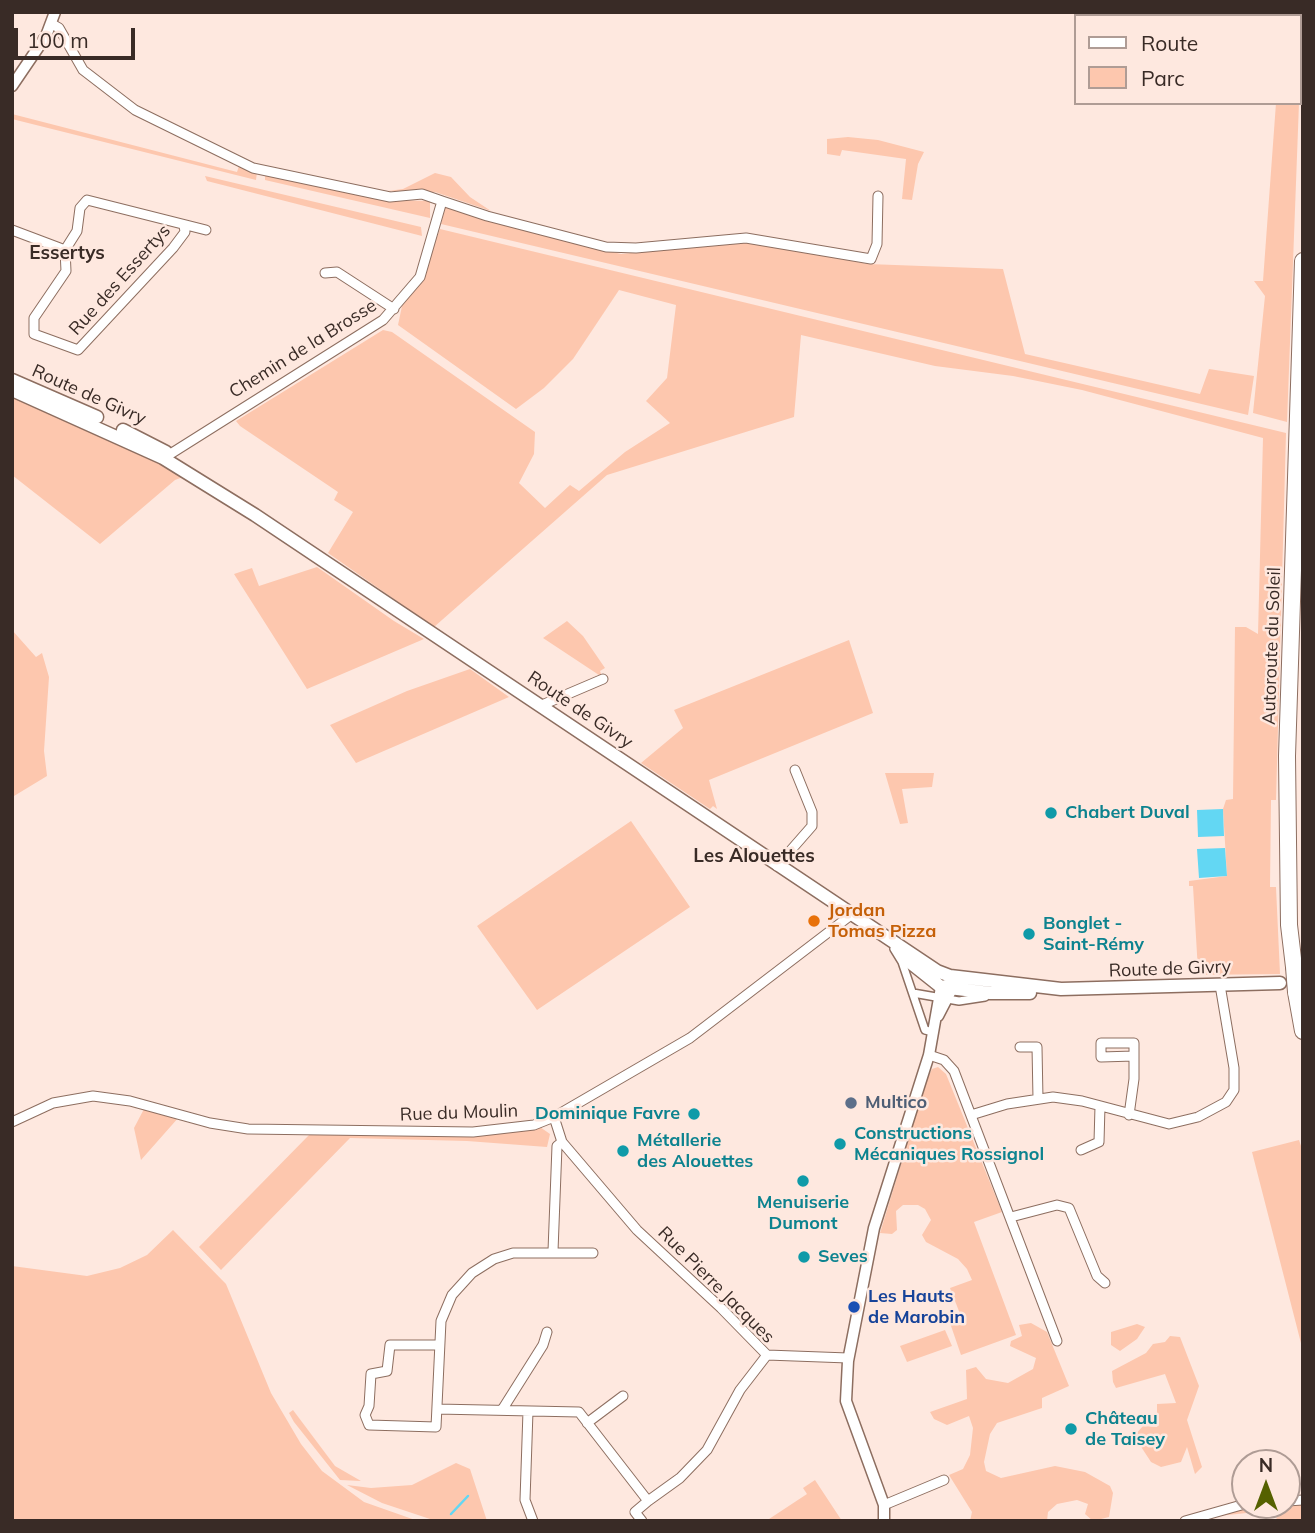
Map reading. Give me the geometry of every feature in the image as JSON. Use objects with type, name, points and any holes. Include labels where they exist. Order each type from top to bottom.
[{"type":"highway","name":"Autoroute du Soleil","points":[[1303,261],[1287,756],[1289,925],[1303,1031]]},
{"type":"main road","name":"Route de Givry","points":[[12,380],[139,437],[166,456]]},
{"type":"main road","name":"Route de Givry","points":[[12,390],[166,456],[212,481],[255,515],[542,705],[883,937],[947,988],[1007,984],[1062,989]]},
{"type":"main road","name":"Route de Givry","points":[[883,937],[894,949],[947,988],[990,993],[1280,983]]},
{"type":"street","points":[[12,86],[52,24],[55,12]]},
{"type":"street","points":[[52,24],[59,28],[83,70],[135,110],[253,168],[390,197],[422,194],[487,216],[606,247],[636,248],[746,238],[871,259],[877,244],[878,196]]},
{"type":"street","name":"Rue des Essertys","points":[[184,225],[185,232],[173,247],[74,351],[34,334],[31,324],[66,271],[65,250],[77,231],[80,208],[87,200],[206,230]]},
{"type":"street","name":"Chemin de la Brosse","points":[[166,456],[383,320],[420,277],[442,201]]},
{"type":"street","points":[[12,230],[65,250]]},
{"type":"street","points":[[325,273],[337,272],[394,309]]},
{"type":"street","points":[[542,705],[603,679]]},
{"type":"street","points":[[777,866],[812,826],[812,812],[795,770]]},
{"type":"street","name":"Rue du Moulin","points":[[12,1122],[54,1103],[93,1096],[130,1101],[220,1125],[282,1131],[473,1132],[534,1125],[554,1117],[723,1015],[851,915]]},
{"type":"street","points":[[894,949],[925,1030],[934,1027]]},
{"type":"street","points":[[971,1115],[1038,1099],[1065,1098],[1178,1125],[1198,1117],[1230,1097],[1236,1079],[1220,985]]},
{"type":"street","points":[[884,1521],[884,1505],[846,1401],[848,1358],[874,1228],[929,1055],[934,1027],[947,988],[913,993]]},
{"type":"street","points":[[1020,1047],[1037,1047],[1038,1099]]},
{"type":"street","points":[[929,1055],[950,1064],[1057,1341]]},
{"type":"street","points":[[1129,1115],[1134,1056]]},
{"type":"street","points":[[1081,1150],[1099,1142],[1100,1107]]},
{"type":"street","name":"Rue Pierre Jacques","points":[[554,1117],[562,1142],[637,1230],[767,1355],[740,1390],[707,1450],[694,1466],[648,1502]]},
{"type":"street","points":[[553,1251],[557,1146],[562,1142]]},
{"type":"street","points":[[1011,1217],[1057,1205],[1069,1208],[1097,1276],[1105,1283]]},
{"type":"street","points":[[439,1345],[390,1345],[387,1371],[371,1374],[369,1406],[365,1415],[369,1425],[436,1427],[439,1345],[446,1308],[472,1273],[494,1259],[513,1253],[593,1253]]},
{"type":"street","points":[[502,1410],[543,1345],[547,1332]]},
{"type":"street","points":[[767,1355],[848,1358]]},
{"type":"street","points":[[587,1423],[623,1396]]},
{"type":"street","points":[[437,1409],[579,1412],[648,1502],[635,1511],[642,1521]]},
{"type":"street","points":[[528,1411],[525,1500],[533,1521]]},
{"type":"street","points":[[884,1505],[944,1480]]},
{"type":"street","points":[[1185,1521],[1231,1509]]},
{"type":"green space","points":[[1276,105],[1299,105],[1287,422],[1253,413],[1265,296],[1254,281],[1263,281]]},
{"type":"green space","points":[[12,114],[237,172],[239,166],[257,172],[256,180],[12,119]]},
{"type":"green space","points":[[848,137],[878,140],[924,152],[918,164],[912,200],[902,199],[906,159],[842,150],[840,156],[827,154],[827,139]]},
{"type":"green space","points":[[435,173],[451,177],[470,197],[491,211],[435,192],[388,191],[403,189]]},
{"type":"green space","points":[[265,174],[390,200],[430,201],[430,218],[265,180]]},
{"type":"green space","points":[[205,176],[421,227],[422,236],[207,181]]},
{"type":"green space","points":[[446,205],[484,219],[621,254],[745,241],[868,264],[1003,269],[1025,354],[1200,394],[1209,369],[1254,376],[1248,415],[441,224]]},
{"type":"green space","points":[[440,229],[1286,433],[1276,800],[1271,800],[1270,887],[1276,887],[1280,974],[1193,975],[1198,971],[1193,886],[1189,886],[1189,881],[1227,876],[1223,809],[1226,800],[1233,799],[1235,627],[1246,627],[1258,634],[1263,438],[1082,390],[1013,376],[935,366],[801,335],[794,417],[607,475],[434,627],[328,553],[353,512],[334,500],[338,492],[236,421],[383,330],[392,332],[535,432],[534,454],[519,483],[545,508],[570,485],[579,491],[625,452],[670,423],[646,401],[667,378],[676,305],[619,290],[573,359],[544,388],[516,409],[398,325],[402,306],[422,276]]},
{"type":"green space","points":[[12,394],[141,450],[183,477],[175,480],[100,544],[12,475]]},
{"type":"green space","points":[[317,567],[424,639],[307,689],[234,574],[252,568],[259,586]]},
{"type":"green space","points":[[567,621],[583,636],[605,668],[600,671],[602,677],[543,638]]},
{"type":"green space","points":[[12,630],[36,657],[42,653],[49,677],[44,751],[47,776],[14,796]]},
{"type":"green space","points":[[849,640],[873,713],[709,780],[717,809],[713,806],[710,809],[641,763],[683,728],[674,710]]},
{"type":"green space","points":[[470,669],[509,697],[356,763],[330,725],[407,691]]},
{"type":"green space","points":[[885,773],[934,773],[932,787],[902,789],[908,823],[900,824]]},
{"type":"green space","points":[[631,821],[690,907],[537,1010],[477,926]]},
{"type":"green space","points":[[938,1067],[946,1074],[1002,1212],[974,1222],[1016,1335],[961,1355],[950,1323],[962,1319],[950,1288],[972,1280],[967,1269],[958,1259],[926,1242],[922,1235],[931,1220],[925,1209],[918,1205],[903,1205],[896,1211],[897,1230],[892,1234],[880,1233],[927,1079],[932,1069]]},
{"type":"green space","points":[[144,1109],[179,1117],[141,1160],[134,1128]]},
{"type":"green space","points":[[540,1127],[550,1134],[547,1147],[467,1141],[350,1138],[221,1270],[199,1247],[310,1134]]},
{"type":"green space","points":[[1299,1140],[1303,1152],[1303,1351],[1252,1152]]},
{"type":"green space","points":[[173,1230],[226,1284],[271,1393],[301,1444],[322,1471],[364,1502],[418,1521],[12,1521],[12,1266],[87,1276],[120,1268],[147,1255]]},
{"type":"green space","points":[[1031,1323],[1047,1332],[1069,1386],[1042,1398],[1042,1408],[997,1423],[990,1434],[984,1462],[986,1471],[1001,1478],[1055,1466],[1085,1472],[1110,1486],[1113,1493],[1109,1517],[1093,1521],[1085,1514],[1088,1504],[1077,1500],[1057,1504],[1048,1512],[1047,1521],[970,1521],[972,1512],[949,1475],[963,1469],[970,1455],[973,1428],[969,1416],[947,1425],[934,1419],[930,1412],[967,1399],[966,1370],[976,1367],[986,1379],[1008,1383],[1033,1369],[1036,1358],[1010,1346],[1011,1341],[1022,1336],[1019,1325]]},
{"type":"green space","points":[[1137,1324],[1145,1327],[1137,1339],[1120,1351],[1111,1345],[1111,1332]]},
{"type":"green space","points":[[945,1330],[952,1346],[907,1362],[900,1346]]},
{"type":"green space","points":[[1170,1336],[1180,1337],[1199,1386],[1187,1420],[1202,1467],[1195,1474],[1187,1447],[1181,1462],[1161,1467],[1151,1462],[1134,1436],[1143,1426],[1157,1427],[1157,1404],[1176,1403],[1165,1374],[1116,1388],[1113,1382],[1112,1371],[1146,1353],[1153,1344],[1165,1342]]},
{"type":"green space","points":[[293,1410],[335,1466],[361,1481],[340,1480],[294,1422],[289,1413]]},
{"type":"green space","points":[[456,1463],[470,1469],[487,1521],[436,1521],[382,1503],[347,1485],[371,1488],[412,1485]]},
{"type":"green space","points":[[815,1480],[842,1521],[766,1521],[807,1494],[803,1488]]},
{"type":"green space","points":[[1301,1504],[1303,1521],[1277,1521],[1301,1519]]},
{"type":"water","points":[[1223,809],[1224,836],[1198,837],[1197,810]]},
{"type":"water","points":[[1225,848],[1227,876],[1199,878],[1197,849]]},
{"type":"waterway","points":[[451,1514],[468,1496]]},
{"type":"place","name":"Chabert Duval","points":[[1051,813]]},
{"type":"place","name":"Jordan Tomas Pizza","points":[[814,921]]},
{"type":"place","name":"Bonglet - Saint-Rémy","points":[[1029,934]]},
{"type":"place","name":"Multico","points":[[851,1103]]},
{"type":"place","name":"Dominique Favre","points":[[694,1114]]},
{"type":"place","name":"Constructions Mécaniques Rossignol","points":[[840,1144]]},
{"type":"place","name":"Métallerie des Alouettes","points":[[623,1151]]},
{"type":"place","name":"Menuiserie Dumont","points":[[803,1181]]},
{"type":"place","name":"Seves","points":[[804,1257]]},
{"type":"place","name":"Les Hauts de Marobin","points":[[854,1307]]},
{"type":"place","name":"Château de Taisey","points":[[1071,1429]]},
{"type":"district","name":"Essertys","points":[[67,253]]},
{"type":"district","name":"Les Alouettes","points":[[754,856]]}]
